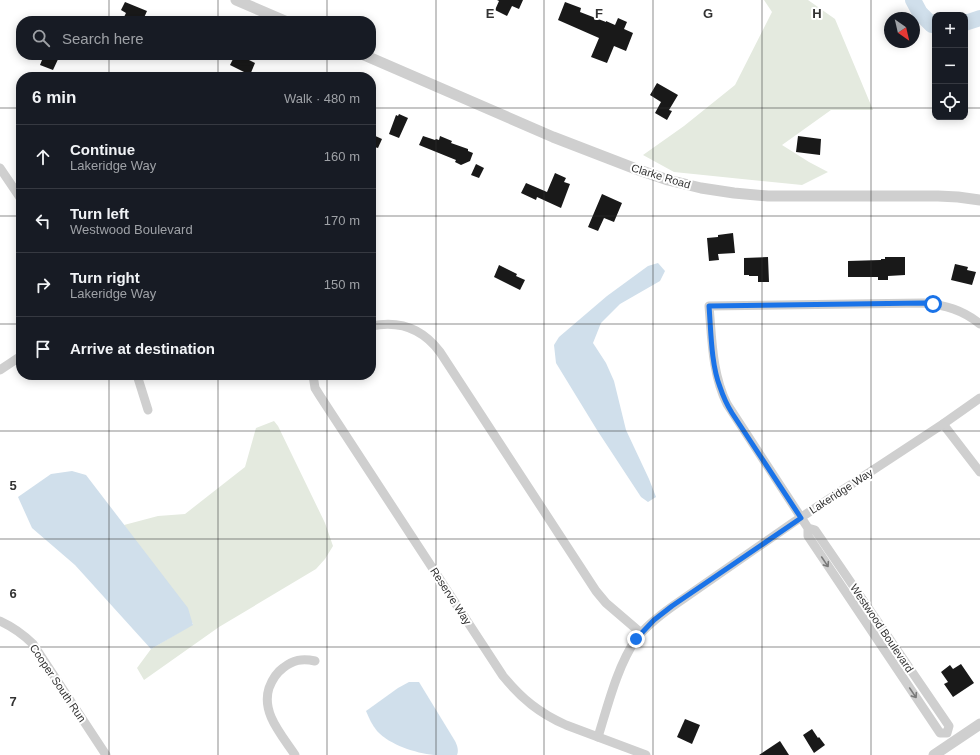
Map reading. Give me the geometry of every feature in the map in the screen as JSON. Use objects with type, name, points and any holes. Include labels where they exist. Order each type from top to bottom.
[{"type":"street","points":[[236,0],[273,16]]},
{"type":"street","name":"Clarke Road","points":[[376,60],[553,137],[636,169],[668,180],[697,187],[734,193],[768,196],[938,196],[980,200]]},
{"type":"street","points":[[0,168],[16,192]]},
{"type":"street","name":"Westwood Boulevard","points":[[950,738],[940,733],[808,536],[808,528],[723,397],[715,367],[709,306],[924,303],[942,305],[958,310],[980,324]]},
{"type":"street","points":[[376,325],[387,324],[401,325],[414,329],[432,342],[601,597],[641,633]]},
{"type":"street","points":[[0,370],[16,359]]},
{"type":"street","points":[[139,380],[148,410]]},
{"type":"street","name":"Reserve Way","points":[[314,380],[315,388],[320,396],[503,676],[524,699],[556,721],[646,755]]},
{"type":"street","name":"Lakeridge Way","points":[[598,737],[621,669],[632,646],[641,633],[654,620],[672,606],[801,518],[980,398]]},
{"type":"street","points":[[943,424],[980,472]]},
{"type":"street","name":"Cooper South Run","points":[[0,621],[24,635],[33,644],[106,755]]},
{"type":"street","points":[[295,755],[271,717],[268,709],[268,693],[274,676],[287,664],[298,659],[315,661]]},
{"type":"street","points":[[934,755],[950,738],[980,724]]},
{"type":"shaded area","points":[[764,0],[808,0],[835,19],[873,110],[831,110],[782,145],[828,172],[802,185],[674,172],[643,155],[684,126],[735,85],[772,12]]},
{"type":"shaded area","points":[[274,421],[278,426],[325,523],[333,546],[325,559],[316,569],[219,627],[144,680],[137,668],[151,649],[193,624],[124,525],[158,516],[185,514],[245,467],[256,428]]},
{"type":"water","points":[[658,263],[665,271],[660,281],[620,304],[601,323],[593,343],[606,363],[614,381],[626,430],[656,497],[648,502],[641,497],[597,430],[556,363],[554,345],[559,337],[607,296],[648,266]]},
{"type":"water","points":[[72,471],[86,475],[188,608],[193,625],[151,649],[75,565],[32,528],[18,497],[51,474]]},
{"type":"water","points":[[409,682],[419,682],[455,741],[458,749],[457,755],[434,755],[403,748],[382,736],[369,719],[366,711]]},
{"type":"building","points":[[497,0],[523,0],[519,9],[512,6],[507,16],[495,10],[499,1]]},
{"type":"building","points":[[125,2],[147,11],[145,16],[124,16],[126,13],[121,10]]},
{"type":"building","points":[[565,2],[581,8],[580,12],[615,25],[618,18],[627,22],[624,29],[633,33],[626,51],[614,46],[607,63],[591,57],[599,38],[558,20]]},
{"type":"building","points":[[42,60],[58,60],[53,70],[40,65]]},
{"type":"building","points":[[232,60],[249,60],[255,63],[251,72],[244,72],[230,65]]},
{"type":"building","points":[[657,83],[678,95],[669,110],[672,111],[667,120],[655,113],[661,102],[650,95]]},
{"type":"building","points":[[399,114],[408,118],[399,138],[389,134],[396,115],[398,116]]},
{"type":"building","points":[[376,136],[382,139],[378,148],[376,147]]},
{"type":"building","points":[[423,136],[439,140],[440,136],[452,141],[451,143],[468,149],[468,151],[473,153],[470,161],[461,165],[455,162],[456,160],[419,145]]},
{"type":"building","points":[[798,136],[821,139],[820,155],[796,152]]},
{"type":"building","points":[[476,164],[484,168],[479,178],[471,175]]},
{"type":"building","points":[[555,173],[566,178],[564,182],[570,184],[561,208],[537,197],[536,200],[521,193],[526,183],[547,192]]},
{"type":"building","points":[[602,194],[622,203],[614,222],[604,218],[598,231],[588,227]]},
{"type":"building","points":[[733,233],[735,253],[718,254],[719,260],[709,261],[707,238]]},
{"type":"building","points":[[768,257],[769,282],[758,282],[758,276],[744,275],[744,258]]},
{"type":"building","points":[[885,257],[905,257],[905,275],[888,276],[888,280],[878,280],[878,277],[848,277],[848,261],[881,260],[885,259]]},
{"type":"building","points":[[955,264],[968,267],[967,270],[976,272],[972,285],[951,280]]},
{"type":"building","points":[[499,265],[525,280],[520,290],[494,277]]},
{"type":"building","points":[[961,664],[974,683],[953,697],[944,684],[948,682],[941,672],[950,665],[953,669]]},
{"type":"building","points":[[685,719],[700,725],[692,744],[677,737]]},
{"type":"building","points":[[812,729],[825,745],[814,753],[803,735]]},
{"type":"building","points":[[780,741],[789,755],[759,755]]},
{"type":"waterway","points":[[913,0],[920,13],[932,25]]},
{"type":"waterway","points":[[968,22],[980,18]]},
{"type":"route","points":[[636,639],[654,620],[672,606],[801,518],[723,397],[719,387],[715,367],[709,306],[933,304]]}]
